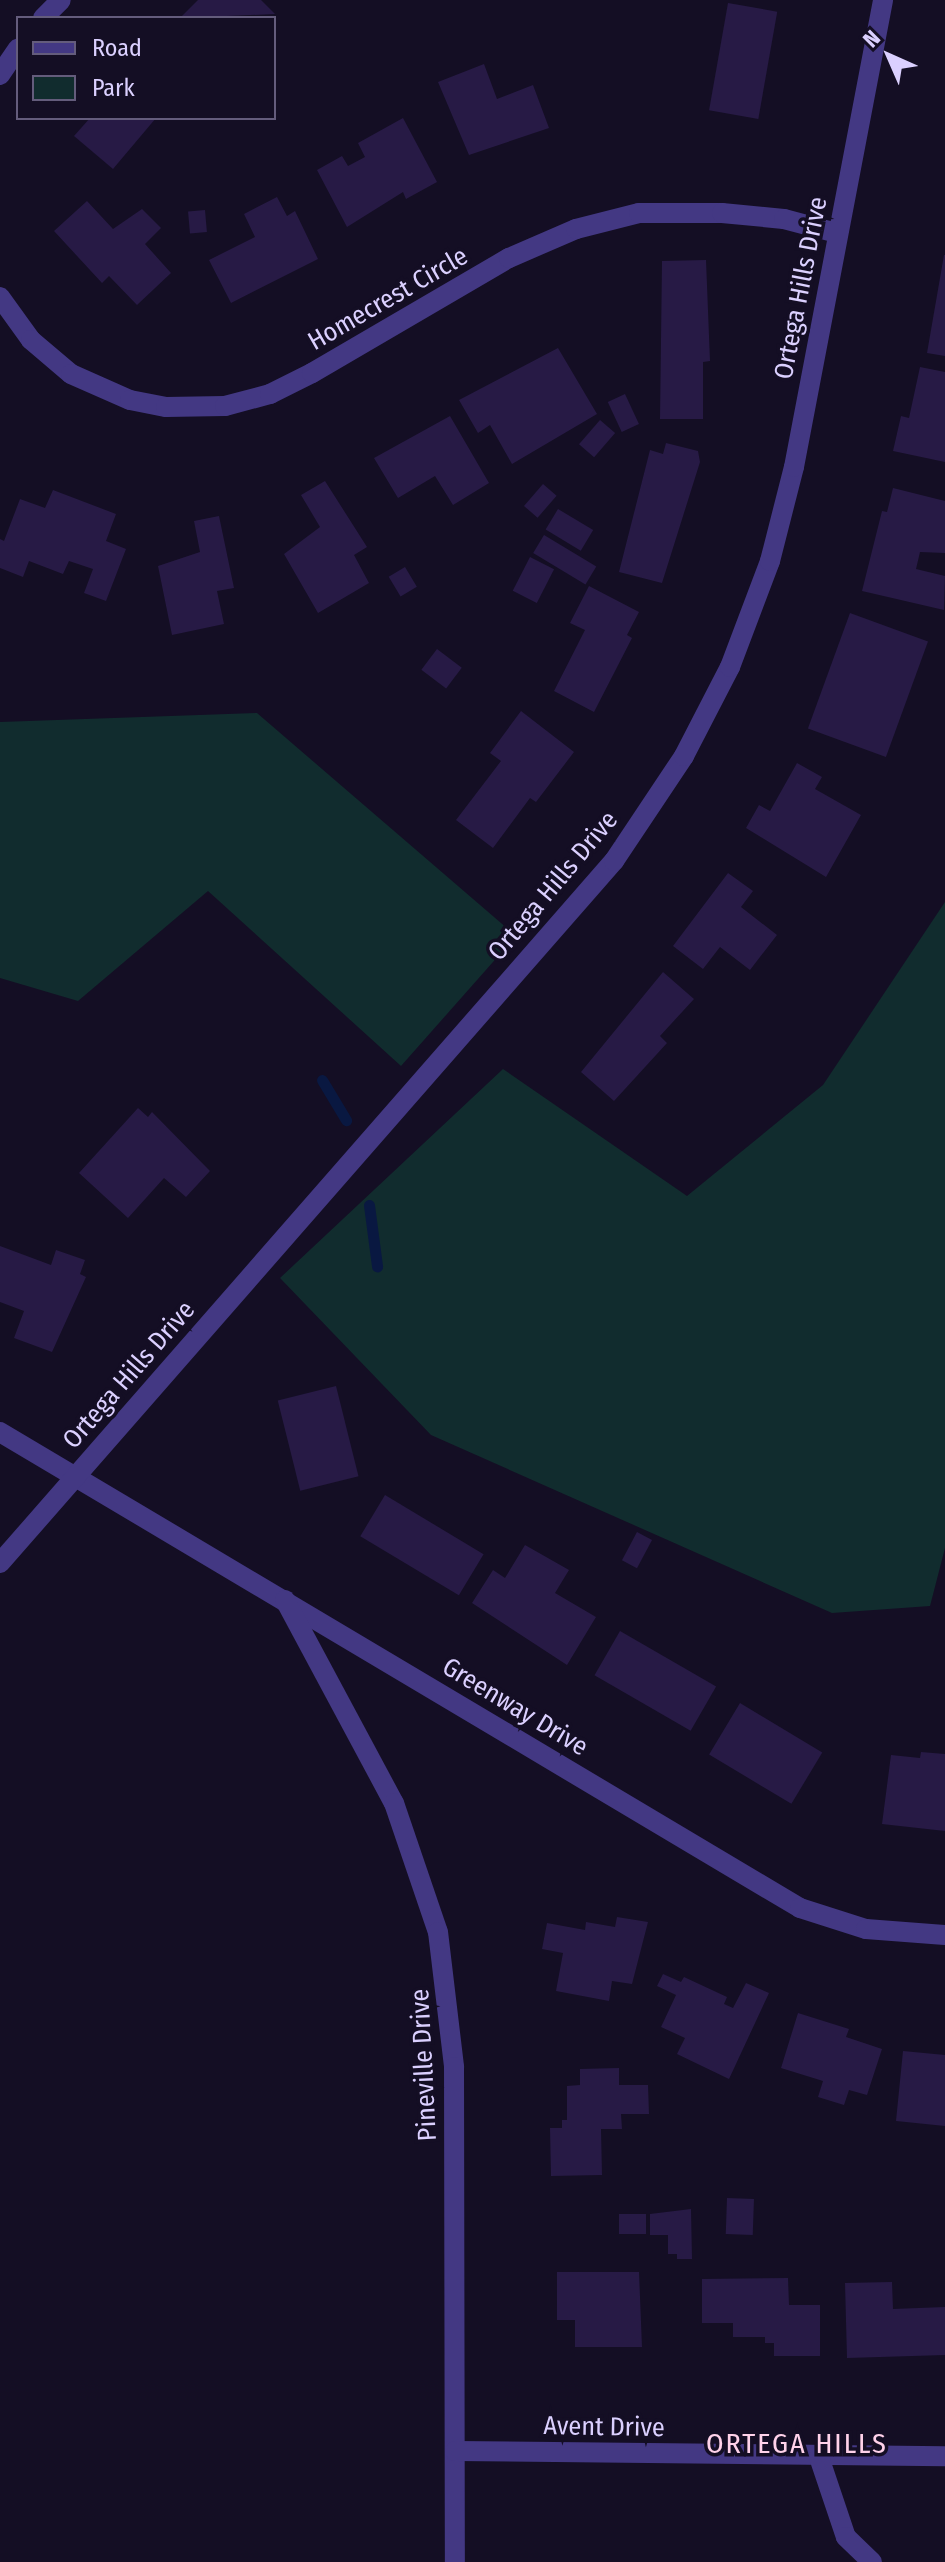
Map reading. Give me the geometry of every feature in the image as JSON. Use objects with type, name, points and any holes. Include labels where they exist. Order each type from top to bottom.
[{"type":"street","points":[[45,16],[61,0]]},
{"type":"street","name":"Ortega Hills Drive","points":[[0,1563],[614,861],[684,756],[730,667],[770,561],[794,467],[883,0]]},
{"type":"street","points":[[0,75],[16,51]]},
{"type":"street","name":"Homecrest Circle","points":[[0,297],[31,340],[71,374],[130,400],[166,407],[225,406],[298,380],[509,258],[576,229],[639,213],[722,213],[784,219],[837,233]]},
{"type":"street","name":"Greenway Drive","points":[[0,1432],[800,1908],[866,1929],[945,1935]]},
{"type":"street","name":"Pineville Drive","points":[[285,1600],[394,1803],[438,1932],[454,2067],[455,2562]]},
{"type":"street","name":"Avent Drive","points":[[455,2451],[945,2456]]},
{"type":"street","points":[[819,2457],[846,2537],[872,2562]]},
{"type":"green space","points":[[257,713],[516,936],[401,1066],[208,891],[78,1001],[0,978],[0,722]]},
{"type":"green space","points":[[945,902],[945,1548],[930,1606],[832,1613],[431,1435],[280,1278],[503,1069],[687,1196],[823,1085]]},
{"type":"building","points":[[198,0],[261,0],[275,14],[228,16],[182,16]]},
{"type":"building","points":[[728,3],[777,12],[758,119],[709,110]]},
{"type":"building","points":[[484,64],[497,99],[533,85],[549,128],[469,155],[438,82]]},
{"type":"building","points":[[403,118],[437,182],[406,199],[403,192],[347,227],[317,170],[342,156],[348,166],[365,157],[358,143]]},
{"type":"building","points":[[88,120],[154,120],[113,169],[74,136]]},
{"type":"building","points":[[277,197],[287,216],[295,211],[318,259],[231,303],[209,260],[255,237],[244,214]]},
{"type":"building","points":[[87,201],[113,229],[142,209],[161,228],[145,244],[171,273],[137,305],[109,276],[102,283],[54,231]]},
{"type":"building","points":[[205,210],[207,232],[190,233],[188,211]]},
{"type":"building","points":[[945,255],[945,356],[927,353]]},
{"type":"building","points":[[706,260],[710,361],[703,362],[703,419],[660,419],[662,261]]},
{"type":"building","points":[[558,348],[597,414],[512,464],[490,425],[478,433],[459,400]]},
{"type":"building","points":[[920,367],[945,372],[945,462],[893,451],[901,416],[909,418]]},
{"type":"building","points":[[625,394],[639,424],[622,432],[608,402]]},
{"type":"building","points":[[450,416],[489,483],[453,505],[435,476],[398,498],[374,458]]},
{"type":"building","points":[[600,420],[615,433],[594,457],[579,444]]},
{"type":"building","points":[[666,443],[698,451],[700,462],[662,583],[619,572],[650,450],[663,454]]},
{"type":"building","points":[[325,481],[367,547],[354,555],[369,583],[318,613],[284,554],[320,527],[301,495]]},
{"type":"building","points":[[543,484],[557,496],[538,518],[524,506]]},
{"type":"building","points":[[893,488],[945,501],[945,553],[920,552],[916,569],[945,576],[944,610],[862,591],[882,511],[887,512]]},
{"type":"building","points":[[53,490],[116,514],[106,541],[126,549],[106,601],[84,593],[93,569],[69,561],[63,574],[29,561],[23,577],[0,568],[0,539],[4,541],[20,499],[45,508]]},
{"type":"building","points":[[558,509],[593,530],[581,551],[546,530]]},
{"type":"building","points":[[219,516],[234,588],[217,591],[224,624],[172,635],[158,566],[200,552],[194,521]]},
{"type":"building","points":[[544,535],[596,566],[585,584],[533,553]]},
{"type":"building","points":[[530,557],[554,569],[537,603],[513,591]]},
{"type":"building","points":[[405,567],[417,587],[401,597],[389,577]]},
{"type":"building","points":[[589,586],[639,612],[627,635],[632,638],[594,712],[554,691],[585,630],[570,623]]},
{"type":"building","points":[[850,613],[928,641],[886,757],[808,729]]},
{"type":"building","points":[[437,649],[462,668],[446,688],[421,670]]},
{"type":"building","points":[[521,711],[574,752],[536,802],[530,798],[493,848],[456,820],[501,761],[490,753]]},
{"type":"building","points":[[797,763],[822,777],[815,789],[861,815],[826,877],[746,828],[759,805],[770,811]]},
{"type":"building","points":[[728,873],[753,891],[741,907],[777,935],[750,970],[720,947],[703,969],[673,946]]},
{"type":"building","points":[[663,972],[694,999],[660,1036],[667,1043],[614,1101],[581,1072]]},
{"type":"building","points":[[138,1108],[148,1117],[152,1112],[210,1171],[186,1197],[164,1178],[128,1218],[79,1173]]},
{"type":"building","points":[[0,1246],[51,1265],[56,1250],[85,1260],[80,1274],[86,1277],[52,1352],[14,1338],[24,1311],[0,1302]]},
{"type":"building","points":[[336,1386],[358,1476],[300,1491],[278,1401]]},
{"type":"building","points":[[385,1495],[484,1554],[459,1595],[360,1536]]},
{"type":"building","points":[[637,1532],[652,1540],[637,1568],[622,1560]]},
{"type":"building","points":[[525,1545],[569,1570],[555,1593],[596,1617],[567,1665],[472,1603],[493,1570],[505,1578]]},
{"type":"building","points":[[620,1631],[716,1686],[691,1731],[594,1675]]},
{"type":"building","points":[[740,1703],[822,1752],[791,1804],[709,1754]]},
{"type":"building","points":[[921,1752],[945,1754],[945,1831],[882,1824],[891,1755],[920,1758]]},
{"type":"building","points":[[617,1917],[648,1922],[632,1984],[612,1981],[609,2001],[556,1991],[563,1953],[542,1949],[547,1923],[585,1930],[586,1922],[615,1927]]},
{"type":"building","points":[[663,1974],[681,1982],[684,1977],[727,1997],[724,2004],[733,2008],[746,1983],[769,1993],[729,2079],[677,2054],[685,2038],[661,2027],[676,1995],[657,1986]]},
{"type":"building","points":[[798,2013],[849,2029],[846,2037],[882,2049],[867,2095],[849,2090],[844,2105],[818,2097],[823,2081],[781,2068]]},
{"type":"building","points":[[903,2051],[945,2055],[945,2126],[896,2121]]},
{"type":"building","points":[[619,2068],[619,2085],[648,2085],[649,2114],[621,2114],[622,2129],[601,2129],[602,2175],[551,2176],[550,2128],[562,2128],[562,2120],[567,2120],[567,2086],[580,2085],[580,2069]]},
{"type":"building","points":[[727,2198],[754,2199],[753,2235],[726,2234]]},
{"type":"building","points":[[691,2209],[692,2259],[677,2259],[677,2254],[668,2254],[668,2235],[650,2235],[650,2214]]},
{"type":"building","points":[[619,2214],[646,2214],[646,2234],[619,2234]]},
{"type":"building","points":[[557,2272],[639,2272],[642,2347],[575,2347],[575,2320],[557,2320]]},
{"type":"building","points":[[788,2278],[789,2305],[820,2305],[820,2356],[774,2356],[774,2343],[765,2343],[765,2337],[733,2337],[733,2323],[702,2323],[702,2279]]},
{"type":"building","points":[[892,2282],[893,2309],[945,2307],[945,2355],[847,2358],[845,2283]]},
{"type":"waterway","points":[[322,1080],[346,1120]]},
{"type":"waterway","points":[[369,1205],[377,1266]]},
{"type":"district","name":"ORTEGA HILLS","points":[[797,2444]]}]
